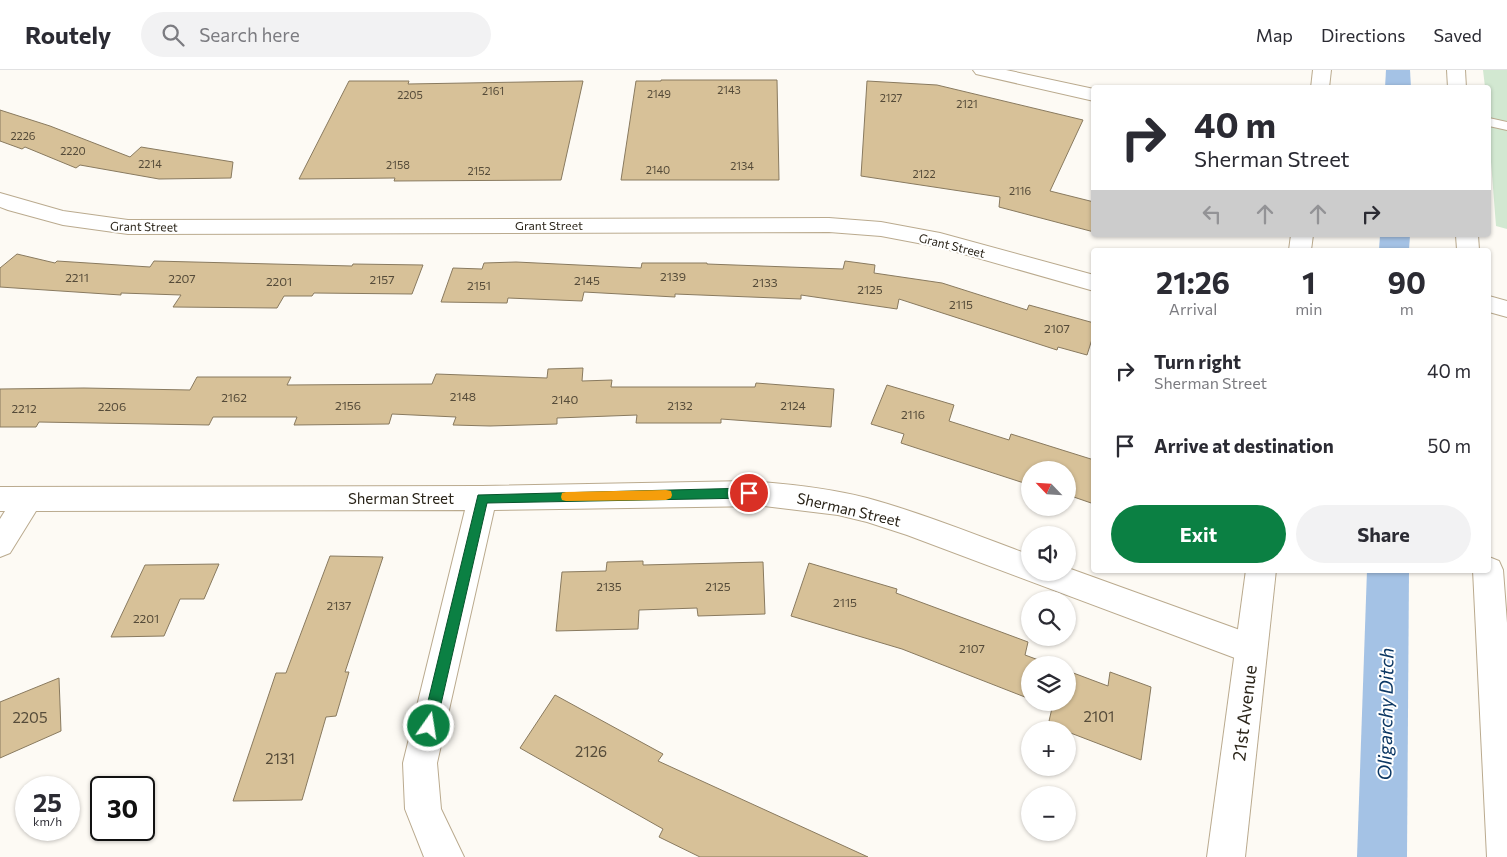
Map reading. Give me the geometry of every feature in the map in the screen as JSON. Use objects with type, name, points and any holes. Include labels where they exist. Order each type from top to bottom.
[{"type":"street","points":[[982,70],[1091,94]]},
{"type":"street","points":[[1320,85],[1322,70]]},
{"type":"street","points":[[1456,70],[1457,85]]},
{"type":"street","name":"Grant Street","points":[[0,200],[58,218],[92,225],[128,227],[829,225],[881,229],[940,240],[1091,282]]},
{"type":"street","points":[[1491,305],[1507,309]]},
{"type":"street","name":"Sherman Street","points":[[14,499],[482,498],[749,493],[786,495],[823,501],[883,515],[1021,565]]},
{"type":"street","points":[[445,857],[438,847],[423,809],[420,763],[482,498]]},
{"type":"street","points":[[0,544],[14,499]]},
{"type":"street","name":"21st Avenue","points":[[1226,857],[1261,573]]},
{"type":"street","points":[[1488,573],[1506,857]]},
{"type":"street","points":[[1067,581],[1251,650]]},
{"type":"lane","points":[[1491,122],[1507,126]]},
{"type":"green space","points":[[1483,70],[1507,70],[1507,229],[1496,226],[1491,162],[1491,85],[1485,85]]},
{"type":"building","points":[[777,80],[779,180],[621,180],[636,81]]},
{"type":"building","points":[[349,81],[409,81],[408,84],[583,81],[561,180],[394,181],[395,178],[299,179]]},
{"type":"building","points":[[867,81],[937,85],[1083,120],[1050,191],[1091,201],[1091,231],[999,207],[1000,197],[861,176]]},
{"type":"building","points":[[0,110],[50,126],[130,157],[141,147],[233,162],[231,178],[159,179],[80,165],[76,168],[25,147],[22,149],[0,141]]},
{"type":"building","points":[[17,254],[55,263],[57,261],[150,267],[154,261],[352,266],[353,264],[423,265],[412,294],[314,293],[312,296],[284,296],[277,308],[173,307],[181,295],[121,293],[121,295],[0,287],[0,268]]},
{"type":"building","points":[[845,261],[875,265],[874,273],[942,283],[1027,310],[1029,305],[1091,322],[1091,342],[1087,355],[1058,347],[1057,350],[899,299],[897,309],[801,295],[801,299],[675,294],[675,297],[584,292],[582,301],[508,298],[507,303],[441,302],[453,268],[482,269],[484,263],[516,262],[641,268],[642,263],[707,263],[843,269]]},
{"type":"building","points":[[583,368],[582,381],[612,380],[611,387],[755,387],[756,383],[834,389],[831,427],[721,419],[721,423],[636,423],[637,415],[557,418],[557,424],[453,425],[456,417],[392,414],[389,424],[294,425],[297,417],[213,417],[209,425],[39,422],[36,427],[0,427],[0,389],[190,390],[197,377],[291,377],[287,385],[432,384],[436,374],[547,378],[548,369]]},
{"type":"building","points":[[887,385],[954,405],[949,421],[1009,440],[1011,434],[1091,459],[1091,503],[1076,498],[1076,461],[1021,461],[1021,482],[901,443],[904,434],[871,424]]},
{"type":"building","points":[[330,556],[383,557],[345,672],[349,672],[336,716],[326,717],[302,800],[233,801],[276,673],[286,673]]},
{"type":"building","points":[[643,561],[643,565],[763,562],[765,614],[698,616],[697,608],[639,610],[638,629],[556,631],[562,572],[606,571],[607,562]]},
{"type":"building","points":[[809,563],[897,589],[896,593],[1021,639],[1021,646],[1027,646],[1025,655],[1028,656],[1021,656],[1021,695],[902,649],[791,616]]},
{"type":"building","points":[[219,564],[204,599],[180,599],[164,636],[111,637],[145,565]]},
{"type":"building","points":[[1110,672],[1151,687],[1141,760],[1076,735],[1076,721],[1049,721],[1051,711],[1076,711],[1076,674],[1108,686]]},
{"type":"building","points":[[59,678],[61,731],[0,758],[0,702]]},
{"type":"building","points":[[555,695],[663,754],[658,761],[868,857],[700,857],[659,837],[663,829],[520,748]]},
{"type":"waterway","name":"Oligarchy Ditch","points":[[1398,70],[1398,85]]},
{"type":"waterway","name":"Oligarchy Ditch","points":[[1394,248],[1395,237]]},
{"type":"waterway","name":"Oligarchy Ditch","points":[[1382,857],[1388,573]]},
{"type":"slow traffic","points":[[566,497],[666,495]]},
{"type":"route","points":[[429,726],[482,498],[749,493]]}]
